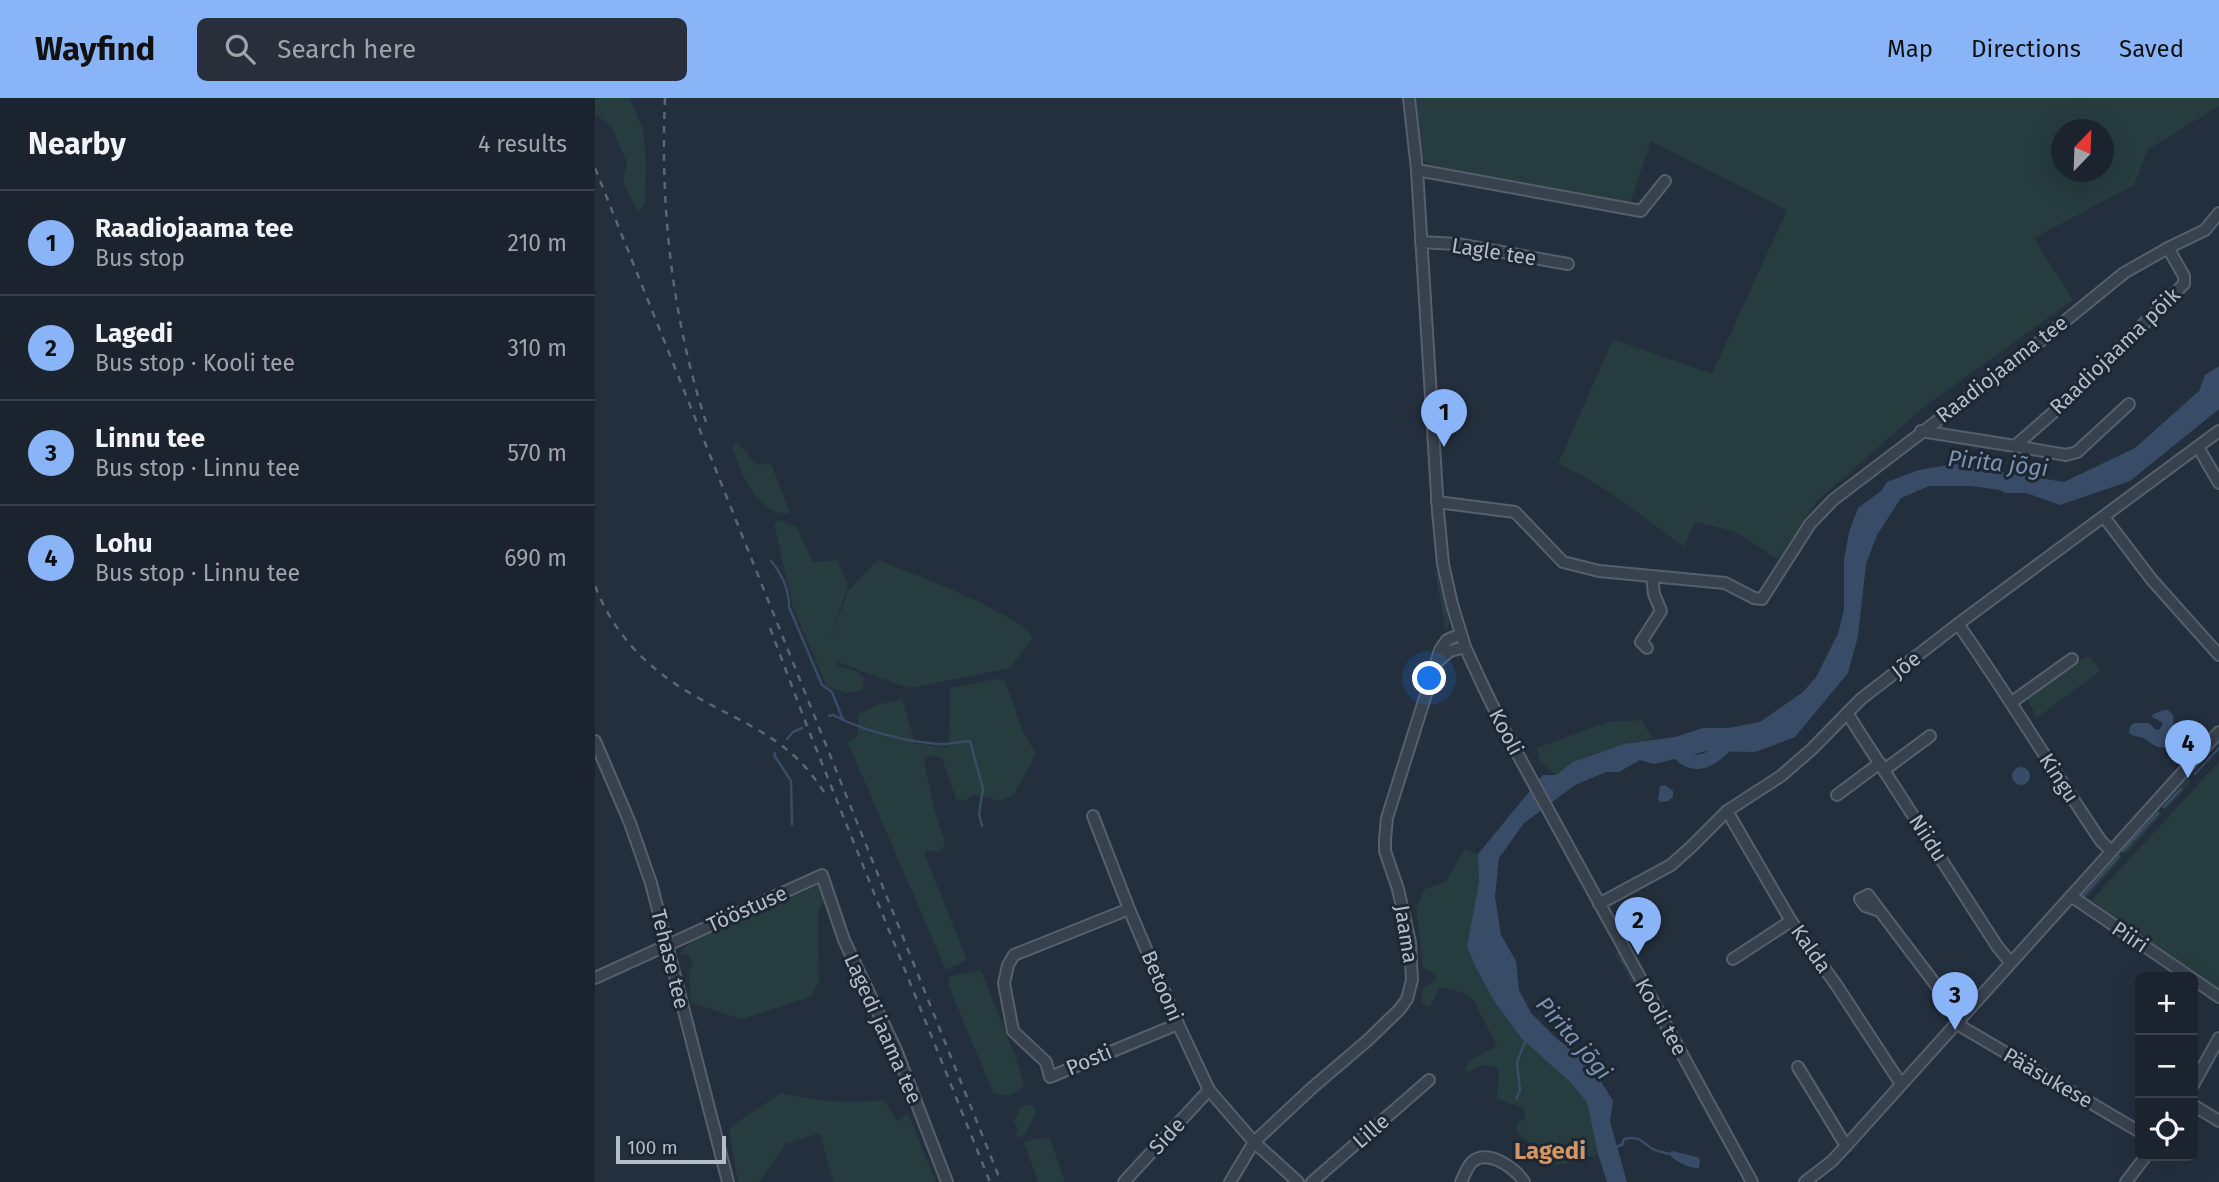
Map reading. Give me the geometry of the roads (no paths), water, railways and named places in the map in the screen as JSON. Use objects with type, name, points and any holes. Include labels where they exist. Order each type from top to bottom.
[{"type":"street","name":"Kooli","points":[[1409,98],[1417,170],[1443,564],[1465,647],[1505,731],[1551,814]]},
{"type":"street","points":[[1417,170],[1641,211],[1665,181]]},
{"type":"street","name":"Raadiojaama tee","points":[[1437,502],[1515,512],[1563,562],[1599,571],[1725,583],[1754,598],[1762,599],[1810,524],[1833,500],[2016,361],[2124,273],[2206,230],[2219,214]]},
{"type":"street","points":[[2206,230],[2219,233]]},
{"type":"street","name":"Lagle tee","points":[[1421,242],[1457,244],[1567,264]]},
{"type":"street","name":"Raadiojaama põik","points":[[2015,446],[2063,404],[2183,284],[2185,276],[2168,248]]},
{"type":"street","points":[[1921,431],[2066,455],[2077,452],[2129,404]]},
{"type":"street","name":"Jõe","points":[[1599,904],[1671,865],[1727,811],[1781,776],[1812,749],[1861,699],[2219,431]]},
{"type":"street","points":[[2198,447],[2219,483]]},
{"type":"street","points":[[2104,517],[2152,580],[2219,654]]},
{"type":"street","points":[[1647,648],[1641,642],[1661,611],[1654,594],[1652,576]]},
{"type":"street","name":"Kingu","points":[[1958,624],[2012,702],[2048,764],[2101,841],[2111,851]]},
{"type":"street","name":"Jaama","points":[[1230,1182],[1254,1142],[1368,1040],[1407,999],[1412,980],[1410,942],[1398,889],[1385,850],[1387,818],[1435,664],[1447,640],[1461,634]]},
{"type":"street","points":[[1435,664],[1441,656],[1465,647]]},
{"type":"street","points":[[2012,702],[2072,659]]},
{"type":"street","name":"Niidu","points":[[1847,713],[2010,962]]},
{"type":"street","points":[[1805,1182],[1846,1146],[2219,732]]},
{"type":"street","points":[[1837,795],[1930,736]]},
{"type":"street","name":"Tehase tee","points":[[595,741],[630,823],[661,918],[665,946],[728,1182]]},
{"type":"street","name":"Kalda","points":[[1727,811],[1791,921],[1901,1084]]},
{"type":"street","name":"Kooli tee","points":[[1551,814],[1752,1182]]},
{"type":"street","name":"Betooni","points":[[1093,816],[1129,909],[1209,1090],[1254,1142]]},
{"type":"street","name":"Tööstuse","points":[[595,978],[822,875]]},
{"type":"street","name":"Lagedi jaama tee","points":[[822,875],[844,940],[895,1050],[947,1182]]},
{"type":"street","name":"Piiri","points":[[2071,896],[2182,972]]},
{"type":"street","name":"Posti","points":[[1129,909],[1014,954],[1008,965],[1005,983],[1013,1031],[1046,1062],[1050,1077],[1178,1024]]},
{"type":"street","points":[[1880,911],[1942,993],[1958,1022]]},
{"type":"street","points":[[1733,959],[1791,921]]},
{"type":"street","name":"Piiri","points":[[2198,982],[2219,996]]},
{"type":"street","name":"Pääsukese","points":[[1958,1022],[1967,1030],[2135,1129]]},
{"type":"street","points":[[2198,1076],[2219,1038]]},
{"type":"street","points":[[1798,1067],[1846,1146]]},
{"type":"street","name":"Lille","points":[[1312,1182],[1429,1080]]},
{"type":"street","name":"Side","points":[[1124,1182],[1209,1090]]},
{"type":"street","points":[[2198,1108],[2219,1121]]},
{"type":"street","points":[[1254,1142],[1298,1182]]},
{"type":"street","points":[[1461,1182],[1472,1162],[1481,1158],[1513,1169],[1524,1182]]},
{"type":"street","points":[[2126,1182],[2141,1161]]},
{"type":"water","points":[[2219,366],[2219,409],[2130,481],[2060,505],[2026,493],[2005,493],[1971,486],[1929,486],[1901,498],[1877,535],[1866,564],[1858,636],[1848,673],[1795,737],[1755,752],[1707,751],[1654,764],[1640,760],[1619,772],[1606,772],[1575,785],[1524,823],[1499,858],[1495,897],[1501,935],[1516,961],[1519,990],[1531,1013],[1557,1039],[1589,1062],[1613,1101],[1610,1120],[1627,1182],[1607,1182],[1587,1102],[1569,1081],[1522,1039],[1494,1001],[1467,946],[1479,882],[1478,854],[1543,775],[1556,775],[1573,762],[1624,744],[1675,737],[1703,728],[1728,728],[1760,722],[1803,692],[1816,677],[1838,634],[1844,609],[1844,560],[1849,532],[1858,508],[1881,491],[1887,482],[1919,470],[1954,464],[2064,482],[2135,448],[2199,391],[2205,375]]},
{"type":"water","points":[[2164,710],[2173,715],[2175,738],[2172,746],[2158,747],[2129,733],[2130,726],[2134,723],[2149,723],[2156,730],[2160,729],[2163,723],[2152,717]]},
{"type":"water","points":[[2017,767],[2025,767],[2030,776],[2028,783],[2017,785],[2012,780],[2012,772]]},
{"type":"water","points":[[1665,785],[1673,791],[1673,797],[1660,802],[1660,786]]},
{"type":"water","points":[[1672,1151],[1697,1157],[1700,1160],[1699,1168],[1678,1162],[1669,1154]]},
{"type":"waterway","points":[[771,561],[784,582],[789,607],[822,685],[832,692],[843,720]]},
{"type":"waterway","points":[[829,716],[911,740],[942,744],[970,741],[983,789],[979,814],[982,826]]},
{"type":"waterway","points":[[787,739],[802,728]]},
{"type":"waterway","name":"Pirita jõgi","points":[[1674,746],[1686,759],[1700,762],[1712,757],[1732,738]]},
{"type":"waterway","points":[[2195,774],[2219,748]]},
{"type":"waterway","points":[[775,753],[791,781],[792,825]]},
{"type":"waterway","points":[[2164,807],[2181,789]]},
{"type":"waterway","points":[[2123,851],[2158,813]]},
{"type":"waterway","points":[[2082,897],[2119,856]]},
{"type":"waterway","points":[[1516,1099],[1520,1091],[1517,1062],[1526,1039]]},
{"type":"waterway","points":[[1615,1147],[1622,1145],[1624,1139],[1636,1138],[1653,1149],[1669,1154]]},
{"type":"railway","points":[[665,98],[665,180],[671,262],[685,343],[706,422]]},
{"type":"railway","points":[[595,168],[1001,1182]]},
{"type":"railway","points":[[595,586],[612,620],[647,662],[676,685],[784,747],[813,777],[827,797]]},
{"type":"railway","points":[[770,628],[990,1182]]},
{"type":"place","name":"Raadiojaama tee","points":[[1444,447]]},
{"type":"place","name":"Lohu","points":[[2188,778]]},
{"type":"place","name":"Lagedi","points":[[1638,955]]},
{"type":"place","name":"Linnu tee","points":[[1955,1030]]},
{"type":"district","name":"Lagedi","points":[[1550,1151]]}]
